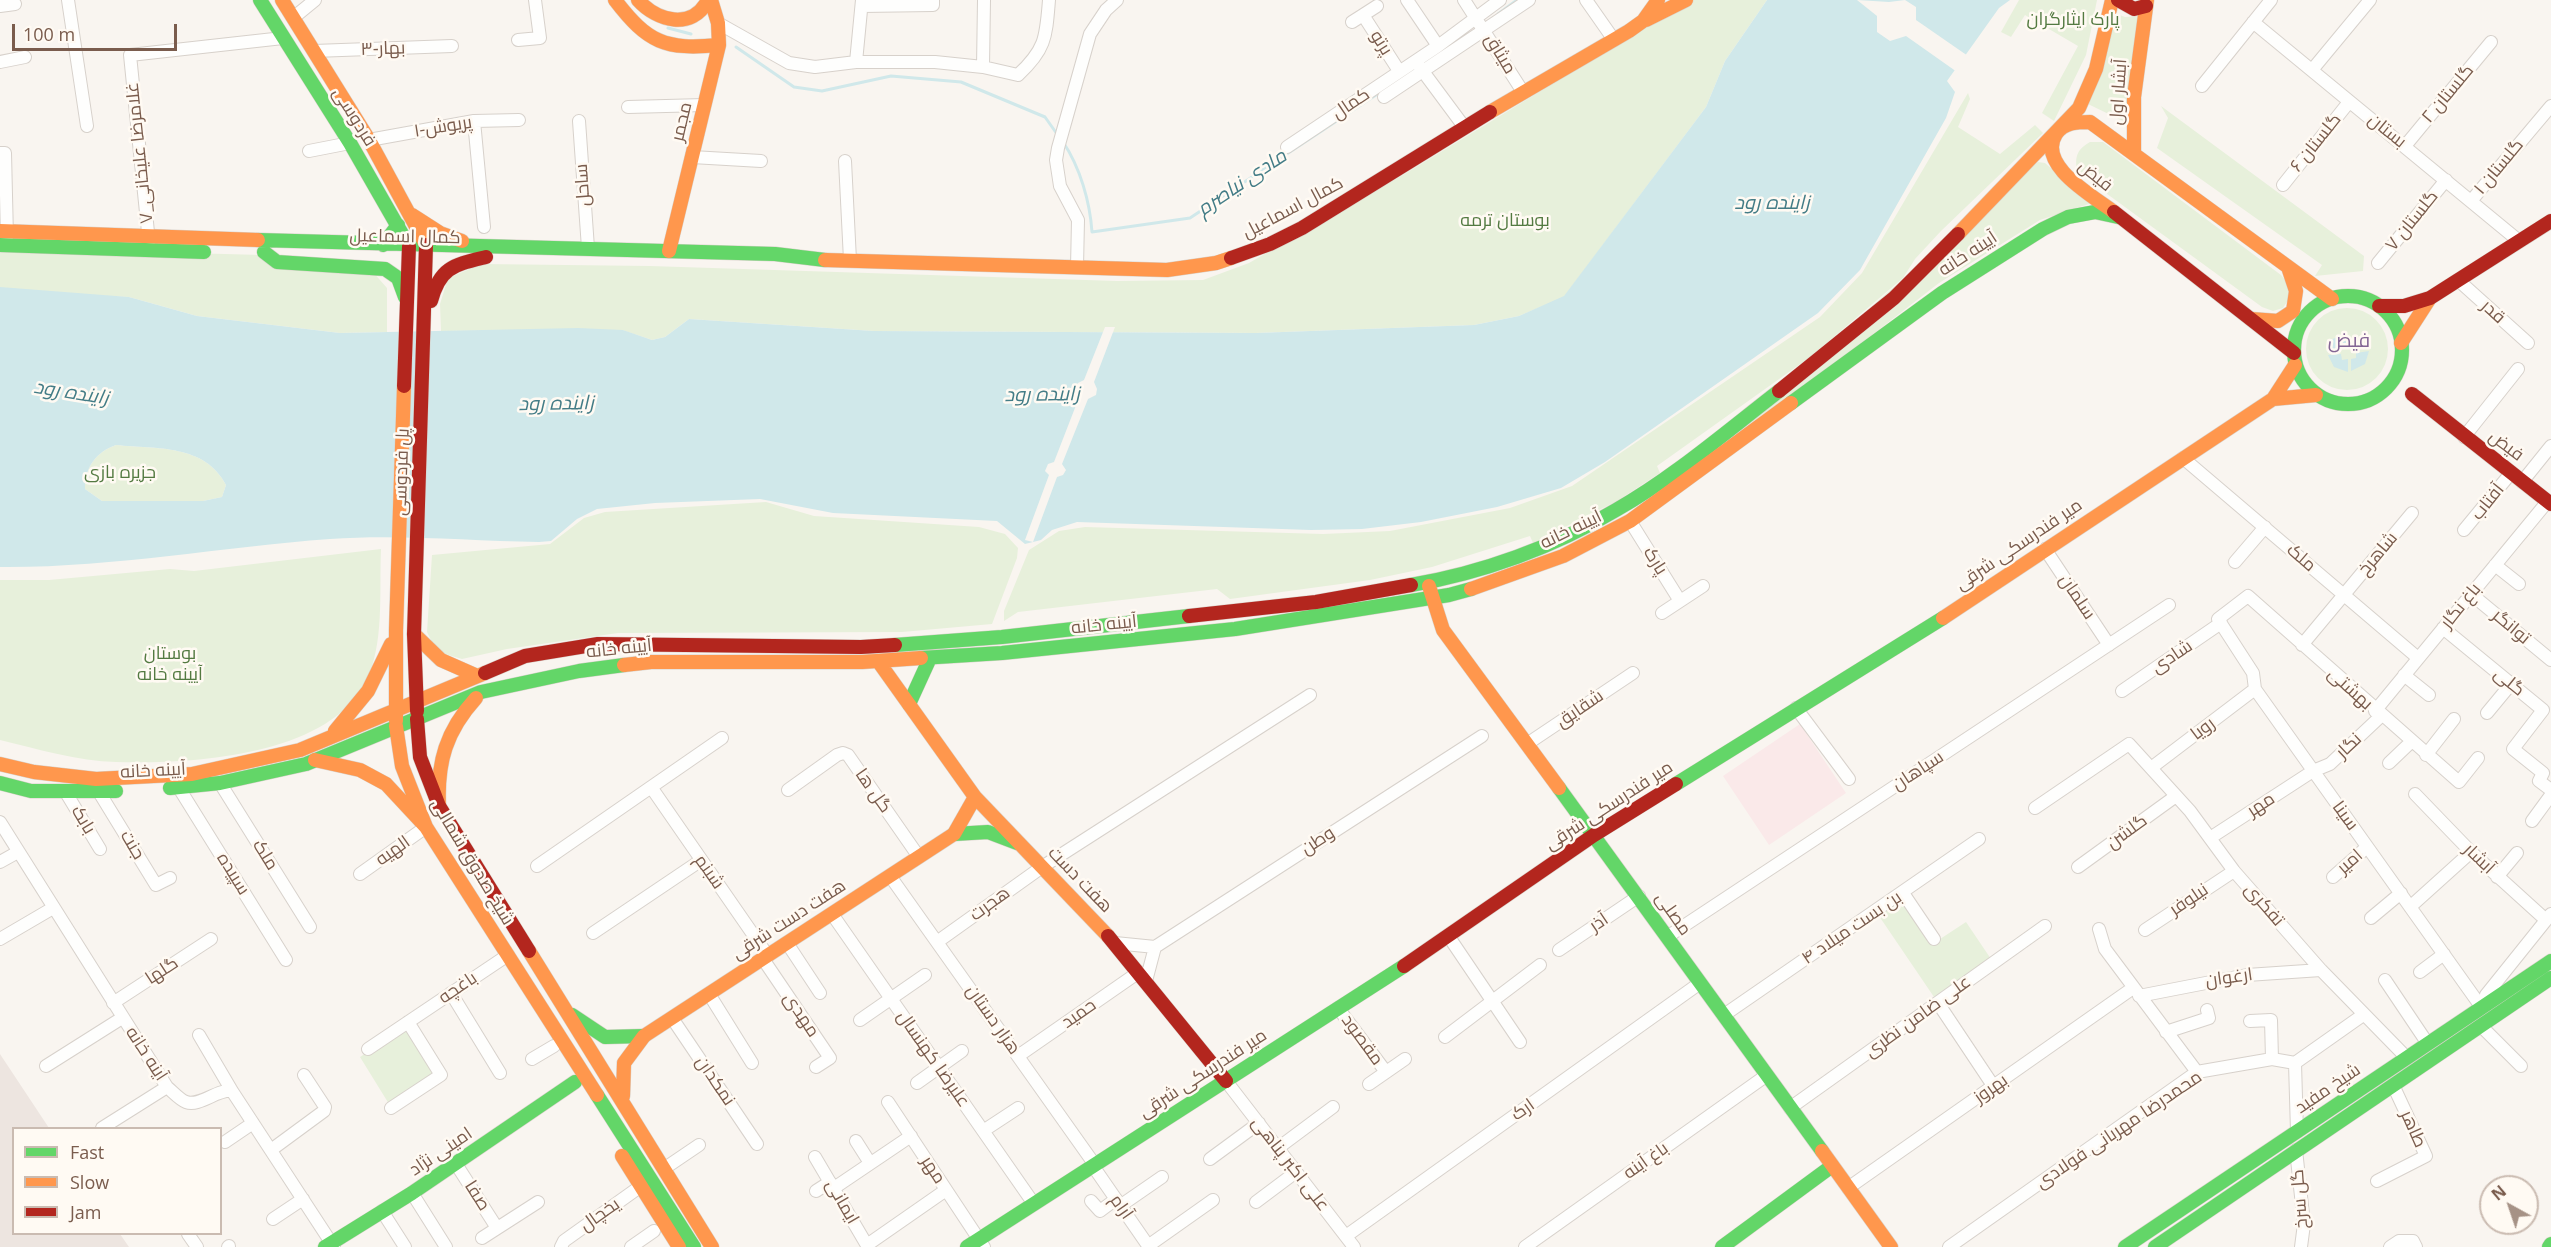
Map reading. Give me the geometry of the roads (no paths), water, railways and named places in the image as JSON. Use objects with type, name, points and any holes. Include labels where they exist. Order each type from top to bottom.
[{"type":"main road","name":"فردوسی","points":[[260,0],[350,144],[398,225],[409,251]]},
{"type":"main road","name":"فردوسی","points":[[282,0],[369,140],[412,215],[426,251]]},
{"type":"main road","points":[[615,0],[640,32],[660,44],[673,47],[718,45]]},
{"type":"main road","points":[[638,0],[662,20],[680,20],[699,12],[709,0]]},
{"type":"main road","name":"مجمر","points":[[669,251],[718,45],[718,23],[709,0]]},
{"type":"main road","name":"کمال اسماعیل","points":[[1641,22],[1658,0]]},
{"type":"main road","name":"کمال اسماعیل","points":[[426,251],[475,246],[588,248],[775,254],[808,259],[1167,270],[1194,268],[1238,256],[1302,228],[1523,92],[1641,22],[1686,0]]},
{"type":"main road","name":"آبشار اول","points":[[2057,132],[2079,108],[2091,87],[2103,52],[2112,0]]},
{"type":"main road","points":[[2118,0],[2134,9],[2146,3]]},
{"type":"main road","name":"آبشار اول","points":[[2134,151],[2134,97],[2146,3]]},
{"type":"main road","points":[[283,38],[301,32]]},
{"type":"main road","points":[[2057,132],[2080,121],[2090,122],[2134,151],[2332,299]]},
{"type":"main road","points":[[2071,180],[2063,164],[2062,154],[2070,138],[2086,130],[2105,132]]},
{"type":"main road","name":"فیض","points":[[2057,132],[2052,140],[2051,156],[2057,168],[2248,318],[2294,359]]},
{"type":"main road","name":"آیینه خانه","points":[[0,764],[34,772],[96,779],[192,774],[300,750],[525,656],[585,646],[651,643],[861,646],[1002,637],[1306,603],[1429,582],[1494,564],[1561,540],[1617,510],[1673,472],[1826,356],[1894,298],[2057,132]]},
{"type":"main road","name":"آیینه خانه","points":[[0,783],[31,791],[99,792],[179,788],[220,783],[315,760],[482,692],[590,670],[651,663],[878,661],[1002,653],[1234,629],[1431,599],[1501,580],[1563,556],[1630,521],[1942,293],[2043,229],[2068,217],[2095,212],[2118,217]]},
{"type":"main road","points":[[412,215],[440,233],[475,246]]},
{"type":"main road","points":[[2379,306],[2404,306],[2430,298],[2551,221]]},
{"type":"main road","points":[[383,245],[398,225]]},
{"type":"main road","name":"کمال اسماعیل","points":[[4,238],[148,237],[383,245],[409,251]]},
{"type":"main road","name":"کمال اسماعیل","points":[[4,238],[149,252],[426,251],[486,257],[634,259],[772,267],[808,259]]},
{"type":"main road","name":"پل فردوسی","points":[[396,709],[398,559],[409,251]]},
{"type":"main road","name":"پل فردوسی","points":[[417,701],[414,634],[426,251]]},
{"type":"main road","points":[[264,252],[277,262],[355,265],[385,269],[399,278],[408,309]]},
{"type":"main road","points":[[424,314],[431,302],[435,281],[444,271],[486,257]]},
{"type":"main road","points":[[2248,318],[2272,323],[2290,314],[2298,297],[2298,287],[2288,267]]},
{"type":"main road","points":[[2273,399],[2295,394],[2316,395],[2339,404],[2351,404],[2374,398],[2412,394],[2394,322],[2379,306],[2361,298],[2332,299],[2311,310],[2303,319],[2294,341],[2294,359],[2307,387],[2316,395]]},
{"type":"main road","points":[[2374,398],[2393,380],[2414,319],[2430,298]]},
{"type":"main road","points":[[2273,399],[2294,359]]},
{"type":"main road","name":"فیض","points":[[2412,394],[2549,503]]},
{"type":"main road","name":"میر فندرسکی شرقی","points":[[967,1247],[981,1243],[1034,1204],[1449,937],[1594,834],[1905,643],[2273,399]]},
{"type":"main road","points":[[1743,419],[1754,432]]},
{"type":"main road","name":"مصلی","points":[[1429,582],[1431,599],[1443,630],[1639,896],[1890,1247]]},
{"type":"main road","points":[[326,740],[357,709],[383,667],[396,630]]},
{"type":"main road","points":[[414,634],[438,659],[475,675]]},
{"type":"main road","points":[[585,646],[582,659],[590,670]]},
{"type":"main road","points":[[909,704],[930,658]]},
{"type":"main road","name":"هفت دست","points":[[878,661],[975,797],[1115,943],[1226,1081]]},
{"type":"main road","points":[[439,806],[436,775],[444,743],[458,717],[482,692]]},
{"type":"main road","name":"شیخ صدوق شمالی","points":[[417,701],[420,757],[439,806],[567,1011],[720,1247]]},
{"type":"main road","name":"شیخ صدوق شمالی","points":[[396,709],[396,726],[405,780],[426,827],[550,1022],[641,1186],[679,1247]]},
{"type":"main road","points":[[315,760],[360,770],[386,784],[426,827]]},
{"type":"main road","points":[[954,834],[975,797]]},
{"type":"main road","points":[[954,834],[988,832],[1021,845]]},
{"type":"main road","name":"هفت دست شرقی","points":[[644,1036],[954,834]]},
{"type":"main road","name":"شیخ مفید","points":[[2127,1246],[2551,961]]},
{"type":"main road","name":"شیخ مفید","points":[[2155,1247],[2551,978]]},
{"type":"main road","points":[[567,1011],[596,1035],[609,1040],[644,1036]]},
{"type":"main road","name":"شیخ صدوق شمالی","points":[[567,1011],[599,1067],[712,1247]]},
{"type":"main road","name":"شیخ صدوق شمالی","points":[[550,1022],[554,1046],[580,1079],[694,1247]]},
{"type":"main road","points":[[623,1096],[621,1074],[623,1062],[627,1053],[644,1036]]},
{"type":"main road","name":"امینی نژاد","points":[[330,1246],[456,1164],[580,1079]]},
{"type":"main road","points":[[1722,1247],[1832,1166]]},
{"type":"street","points":[[68,0],[87,126]]},
{"type":"street","points":[[293,18],[315,0]]},
{"type":"street","points":[[518,40],[540,38],[535,0]]},
{"type":"street","points":[[856,62],[862,3],[933,4],[933,0]]},
{"type":"street","points":[[983,67],[984,0]]},
{"type":"street","points":[[718,23],[789,63],[815,68],[856,62],[935,62],[983,67],[1018,75],[1037,57],[1047,32],[1048,0]]},
{"type":"street","points":[[1077,267],[1078,220],[1060,186],[1056,159],[1090,34],[1101,16],[1117,0]]},
{"type":"street","points":[[1407,0],[1438,46]]},
{"type":"street","name":"میثاق","points":[[1464,0],[1523,92]]},
{"type":"street","name":"کمال","points":[[1287,147],[1438,46],[1500,0]]},
{"type":"street","points":[[1384,98],[1529,0]]},
{"type":"street","points":[[1586,0],[1614,40]]},
{"type":"street","points":[[2202,86],[2271,0]]},
{"type":"street","points":[[2312,70],[2370,0]]},
{"type":"street","points":[[0,6],[15,4]]},
{"type":"street","name":"پرتو","points":[[1352,22],[1377,6]]},
{"type":"street","name":"پرتو","points":[[1363,15],[1399,71]]},
{"type":"street","name":"بستان","points":[[2253,22],[2520,241]]},
{"type":"street","name":"۷_غلامرضا علیخانی","points":[[149,252],[130,55],[283,38]]},
{"type":"street","name":"گلستان ۲","points":[[2405,146],[2491,42]]},
{"type":"street","name":"۳-بهار","points":[[314,51],[452,46]]},
{"type":"street","points":[[0,62],[25,57]]},
{"type":"street","points":[[1415,61],[1465,128]]},
{"type":"street","name":"گلستان ۶","points":[[2283,184],[2349,102]]},
{"type":"street","points":[[628,107],[704,105]]},
{"type":"street","name":"گلستان ۱","points":[[2471,201],[2551,106]]},
{"type":"street","name":"۱-پریوش","points":[[369,140],[474,121],[519,120]]},
{"type":"street","points":[[474,121],[484,227]]},
{"type":"street","name":"ساحل","points":[[579,121],[588,248]]},
{"type":"street","points":[[309,151],[350,144]]},
{"type":"street","points":[[0,153],[5,153],[4,238]]},
{"type":"street","points":[[692,158],[761,161]]},
{"type":"street","points":[[845,161],[850,260]]},
{"type":"street","name":"گلستان ۷","points":[[2378,263],[2446,180]]},
{"type":"street","name":"قدر","points":[[2458,280],[2528,343]]},
{"type":"street","points":[[2464,437],[2518,369]]},
{"type":"street","points":[[2522,482],[2551,446]]},
{"type":"street","name":"ملک","points":[[2183,458],[2418,658]]},
{"type":"street","name":"آفتاب","points":[[2464,530],[2511,473]]},
{"type":"street","name":"باغ نگار","points":[[2378,713],[2404,675],[2549,503]]},
{"type":"street","name":"شاهرخ","points":[[2302,645],[2412,513]]},
{"type":"street","name":"پارک","points":[[1630,521],[1680,601]]},
{"type":"street","points":[[2235,562],[2265,527]]},
{"type":"street","name":"سلمان","points":[[2045,549],[2109,645]]},
{"type":"street","points":[[2495,565],[2519,584]]},
{"type":"street","points":[[1662,613],[1703,586]]},
{"type":"street","name":"توانگر","points":[[2471,594],[2551,660]]},
{"type":"street","name":"بهشتی","points":[[2220,621],[2248,596],[2459,783],[2478,758]]},
{"type":"street","name":"سپاهان","points":[[1667,937],[2169,605]]},
{"type":"street","name":"سینا","points":[[2220,621],[2253,673],[2256,690],[2482,1008]]},
{"type":"street","name":"شادی","points":[[2122,691],[2220,621]]},
{"type":"street","name":"گلی","points":[[2443,628],[2543,710],[2512,749],[2543,773],[2539,781],[2551,793],[2532,821]]},
{"type":"street","name":"شقایق","points":[[1527,744],[1633,673]]},
{"type":"street","points":[[2404,675],[2428,695]]},
{"type":"street","points":[[2487,713],[2511,684]]},
{"type":"street","name":"رویا","points":[[2151,768],[2256,690]]},
{"type":"street","points":[[1042,867],[1310,695]]},
{"type":"street","points":[[1796,708],[1849,779]]},
{"type":"street","name":"نگار","points":[[2313,771],[2330,764],[2378,713]]},
{"type":"street","points":[[2426,755],[2454,719]]},
{"type":"street","name":"وطن","points":[[1155,947],[1482,736]]},
{"type":"street","points":[[537,866],[722,738]]},
{"type":"street","points":[[2389,763],[2411,742]]},
{"type":"street","name":"تفکری","points":[[2035,808],[2130,744],[2176,796],[2234,871],[2321,970],[2407,1058]]},
{"type":"street","name":"گل ها","points":[[788,790],[837,755],[843,753],[848,755],[919,857]]},
{"type":"street","name":"مهر","points":[[2210,838],[2313,771]]},
{"type":"street","name":"ملک","points":[[220,783],[310,927]]},
{"type":"street","name":"شبنم","points":[[651,787],[765,957]]},
{"type":"street","name":"سپیده","points":[[179,788],[286,960]]},
{"type":"street","name":"بابک","points":[[65,791],[100,849]]},
{"type":"street","name":"جنت","points":[[99,792],[156,885],[170,878]]},
{"type":"street","name":"آبشار","points":[[2415,794],[2498,877],[2548,917]]},
{"type":"street","name":"گلشن","points":[[2078,867],[2176,796]]},
{"type":"street","name":"آینه خانه","points":[[0,822],[167,1087],[186,1102],[191,1103],[221,1091],[232,1091]]},
{"type":"street","name":"الهیه","points":[[360,874],[426,827]]},
{"type":"street","name":"بن بست میلاد ۴","points":[[1724,1015],[1979,839]]},
{"type":"street","name":"امیر","points":[[2333,877],[2367,847]]},
{"type":"street","points":[[0,862],[18,852]]},
{"type":"street","points":[[2410,907],[2471,852]]},
{"type":"street","points":[[2498,877],[2517,852]]},
{"type":"street","points":[[593,933],[700,861]]},
{"type":"street","name":"هجرت","points":[[938,942],[1042,867]]},
{"type":"street","name":"نیلوفر","points":[[2145,930],[2234,871]]},
{"type":"street","name":"هزار دستان","points":[[890,876],[1094,1165]]},
{"type":"street","points":[[1903,893],[1934,939]]},
{"type":"street","points":[[2371,918],[2400,893]]},
{"type":"street","name":"آذر","points":[[1559,950],[1639,896]]},
{"type":"street","points":[[0,939],[53,908]]},
{"type":"street","name":"علیرضا کهنسال","points":[[832,914],[1034,1204]]},
{"type":"street","points":[[2482,1008],[2486,995],[2548,917]]},
{"type":"street","name":"علی ضامن نظری","points":[[1790,1108],[2045,926]]},
{"type":"street","points":[[2099,929],[2105,949],[2197,1072]]},
{"type":"street","points":[[1449,937],[1520,1042]]},
{"type":"street","name":"گلها","points":[[112,1003],[211,939]]},
{"type":"street","points":[[787,943],[820,993]]},
{"type":"street","points":[[1115,943],[1155,947],[1142,976]]},
{"type":"street","points":[[2420,972],[2444,954]]},
{"type":"street","name":"باغچه","points":[[368,1049],[508,955]]},
{"type":"street","name":"مهدی","points":[[765,957],[830,1058],[816,1067]]},
{"type":"street","points":[[1445,1037],[1540,965]]},
{"type":"street","name":"ارغوان","points":[[2136,992],[2247,975],[2321,970]]},
{"type":"street","points":[[860,1020],[925,975]]},
{"type":"street","name":"حمید","points":[[1018,1056],[1142,976]]},
{"type":"street","points":[[2385,980],[2428,1044]]},
{"type":"street","name":"ارک","points":[[1346,1236],[1700,983]]},
{"type":"street","name":"بهروز","points":[[1848,1188],[2136,992]]},
{"type":"street","points":[[451,993],[500,1073]]},
{"type":"street","points":[[709,994],[752,1063]]},
{"type":"street","points":[[1938,1003],[1994,1087]]},
{"type":"street","name":"مقصود","points":[[1338,1008],[1386,1072]]},
{"type":"street","points":[[2166,1032],[2209,1017],[2207,1010]]},
{"type":"street","points":[[2297,1131],[2295,1063],[2363,1015]]},
{"type":"street","points":[[46,1066],[122,1018]]},
{"type":"street","name":"نمکدان","points":[[672,1018],[757,1144]]},
{"type":"street","points":[[2250,1021],[2271,1020],[2272,1059]]},
{"type":"street","points":[[391,1108],[441,1075],[408,1022]]},
{"type":"street","points":[[2481,1026],[2521,1066]]},
{"type":"street","points":[[200,1035],[227,1078],[232,1091],[303,1199],[330,1246]]},
{"type":"street","points":[[532,1059],[554,1046]]},
{"type":"street","points":[[917,1083],[962,1051]]},
{"type":"street","name":"مقصود","points":[[1369,1084],[1405,1059]]},
{"type":"street","name":"محمدرضا مهربانی فولادی","points":[[1949,1247],[2197,1072],[2272,1059],[2295,1063]]},
{"type":"street","points":[[271,1150],[324,1111],[325,1107],[304,1075]]},
{"type":"street","name":"باغ آینه","points":[[1525,1247],[1767,1075]]},
{"type":"street","name":"علی اکبر پناهی","points":[[1226,1081],[1354,1247]]},
{"type":"street","name":"طاهر","points":[[2377,1181],[2426,1156],[2393,1085]]},
{"type":"street","points":[[104,1127],[167,1087]]},
{"type":"street","name":"مهر","points":[[888,1102],[981,1243]]},
{"type":"street","points":[[1278,1148],[1333,1107]]},
{"type":"street","points":[[983,1131],[1018,1108]]},
{"type":"street","points":[[225,1142],[253,1123]]},
{"type":"street","points":[[1210,1159],[1258,1123]]},
{"type":"street","points":[[816,1191],[832,1185],[870,1163],[911,1136]]},
{"type":"street","points":[[856,1141],[870,1163]]},
{"type":"street","points":[[668,1166],[699,1145]]},
{"type":"street","name":"گل سرخ","points":[[2296,1150],[2304,1224],[2301,1247]]},
{"type":"street","name":"ایمانی","points":[[815,1157],[868,1246]]},
{"type":"street","name":"صفا","points":[[456,1164],[497,1228]]},
{"type":"street","name":"آرام","points":[[1094,1165],[1144,1245]]},
{"type":"street","points":[[1256,1202],[1296,1172]]},
{"type":"street","points":[[1091,1201],[1098,1211],[1162,1177]]},
{"type":"street","name":"یخچال","points":[[561,1247],[564,1241],[641,1186]]},
{"type":"street","points":[[868,1246],[946,1190]]},
{"type":"street","points":[[412,1193],[446,1247]]},
{"type":"street","points":[[273,1219],[303,1199]]},
{"type":"street","points":[[1144,1245],[1214,1200]]},
{"type":"street","name":"صفا","points":[[482,1238],[538,1202]]},
{"type":"street","points":[[382,1211],[405,1247]]},
{"type":"street","points":[[632,1247],[654,1231]]},
{"type":"street","points":[[2390,1247],[2399,1241],[2413,1241],[2416,1247]]},
{"type":"water","name":"زاینده رود","points":[[1767,0],[2010,0],[1999,8],[1947,81],[1955,92],[1946,118],[1860,270],[1818,313],[1605,462],[1561,488],[1497,507],[1421,522],[1362,529],[1311,530],[1077,522],[1052,530],[1041,540],[1025,544],[997,521],[833,513],[760,499],[655,503],[597,509],[577,519],[551,541],[408,537],[330,539],[83,564],[0,567],[0,287],[129,297],[197,316],[340,333],[578,328],[623,330],[652,340],[665,337],[689,319],[874,331],[1256,333],[1474,325],[1519,316],[1564,296],[1706,107],[1725,61]],"holes":[[[116,445],[163,449],[193,455],[206,462],[226,485],[222,497],[203,501],[102,501],[85,489],[87,474],[97,456]]]},
{"type":"water","points":[[2346,332],[2347,345],[2341,345],[2341,351],[2327,352],[2331,340]]},
{"type":"water","points":[[2369,351],[2365,364],[2351,371],[2351,359],[2356,358],[2356,353]]},
{"type":"water","points":[[2341,354],[2342,360],[2348,359],[2348,372],[2334,367],[2328,355]]},
{"type":"waterway","name":"مادی نیاصرم","points":[[1498,14],[1517,0]]},
{"type":"waterway","name":"مادی نیاصرم","points":[[668,28],[691,34]]},
{"type":"waterway","name":"مادی نیاصرم","points":[[736,47],[794,87],[822,91],[891,76],[961,82],[1045,117],[1057,134]]},
{"type":"waterway","name":"مادی نیاصرم","points":[[1063,142],[1083,185],[1092,232],[1190,218],[1382,91]]},
{"type":"district","name":"فیض","points":[[2349,341]]},
{"type":"park label","name":"پارک ایثارگران","points":[[2073,20]]},
{"type":"park label","name":"بوستان ترمه","points":[[1505,221]]},
{"type":"park label","name":"جزیره بازی","points":[[120,473]]},
{"type":"park label","name":"بوستان آیینه خانه","points":[[170,664]]}]
